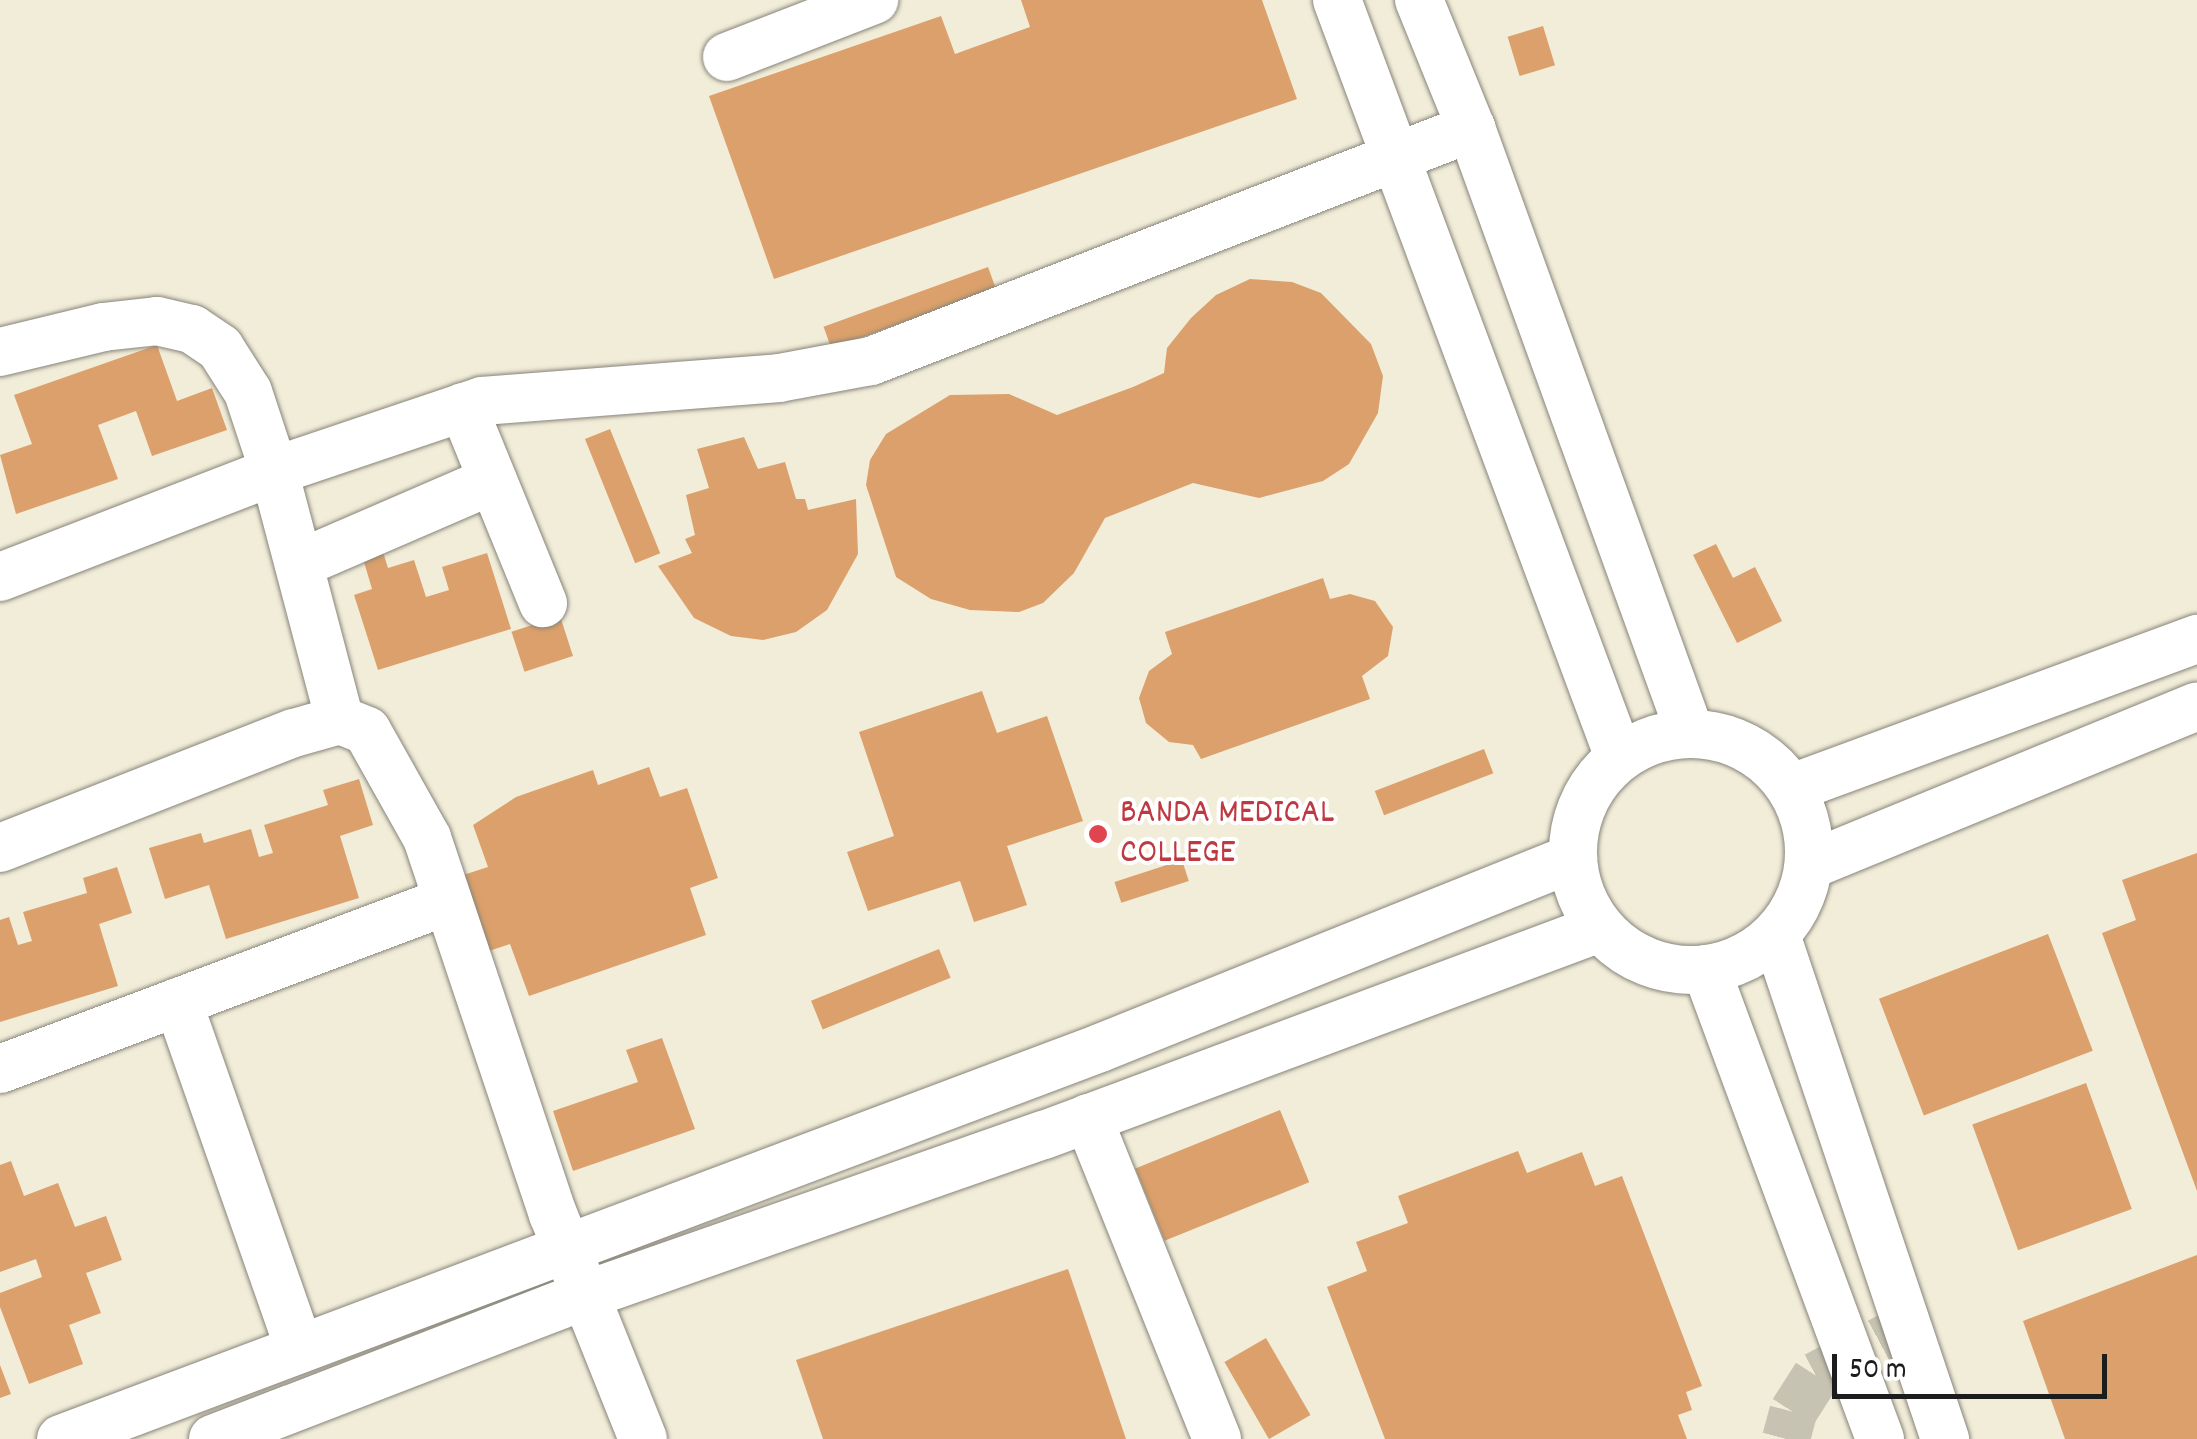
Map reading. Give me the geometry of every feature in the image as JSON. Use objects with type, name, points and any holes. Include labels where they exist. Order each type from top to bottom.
[{"type":"lane","points":[[727,57],[874,0]]},
{"type":"lane","points":[[1337,0],[1392,159],[1619,757]]},
{"type":"lane","points":[[1418,0],[1472,128],[1690,733]]},
{"type":"lane","points":[[0,577],[274,471],[463,407],[547,392],[780,378],[871,361],[1472,128]]},
{"type":"lane","points":[[0,352],[103,327],[158,321],[192,329],[220,348],[248,392],[274,471],[340,720]]},
{"type":"lane","points":[[463,407],[543,603]]},
{"type":"lane","points":[[298,564],[493,480]]},
{"type":"lane","points":[[1792,788],[2197,639]]},
{"type":"lane","points":[[1810,865],[2197,706]]},
{"type":"lane","points":[[0,848],[340,720],[367,732],[384,752],[426,838],[568,1250],[643,1439]]},
{"type":"lane","points":[[1690,733],[1730,740],[1765,759],[1792,788],[1807,825],[1810,865],[1799,903],[1776,935],[1744,958],[1706,969],[1648,960],[1600,928],[1581,895],[1572,858],[1584,802],[1619,757],[1653,739],[1690,733]]},
{"type":"lane","points":[[61,1439],[1100,1048],[1572,858]]},
{"type":"lane","points":[[0,1069],[448,901]]},
{"type":"lane","points":[[214,1439],[586,1295],[1088,1118],[1600,928]]},
{"type":"lane","points":[[1776,935],[1945,1439]]},
{"type":"lane","points":[[1706,969],[1880,1439]]},
{"type":"lane","points":[[178,1002],[299,1348]]},
{"type":"lane","points":[[1088,1118],[1216,1439]]},
{"type":"building","points":[[1021,0],[1262,0],[1297,99],[774,279],[709,96],[941,16],[955,54],[1030,27]]},
{"type":"building","points":[[1543,26],[1555,65],[1520,76],[1508,37]]},
{"type":"building","points":[[988,267],[996,289],[831,348],[824,327]]},
{"type":"building","points":[[1250,279],[1292,282],[1321,293],[1371,344],[1383,376],[1378,413],[1349,464],[1323,481],[1259,498],[1193,483],[1105,518],[1074,573],[1043,603],[1019,612],[970,610],[931,599],[896,577],[866,485],[870,460],[886,434],[950,395],[1009,394],[1057,415],[1133,387],[1164,373],[1167,348],[1191,318],[1216,295]]},
{"type":"building","points":[[157,345],[177,401],[212,388],[227,430],[152,456],[136,411],[98,425],[118,479],[16,514],[0,455],[32,444],[14,395]]},
{"type":"building","points":[[610,429],[660,553],[635,563],[585,439]]},
{"type":"building","points":[[744,437],[758,469],[785,462],[796,499],[805,499],[808,510],[856,499],[858,554],[827,610],[796,632],[763,640],[731,636],[694,618],[658,566],[692,553],[685,539],[695,535],[686,495],[709,488],[697,449]]},
{"type":"building","points":[[379,539],[388,568],[414,560],[426,597],[449,590],[442,567],[487,553],[511,629],[378,670],[354,595],[372,589],[359,545]]},
{"type":"building","points":[[1716,544],[1733,578],[1755,567],[1782,621],[1737,643],[1693,555]]},
{"type":"building","points":[[1323,578],[1330,599],[1350,594],[1375,601],[1393,627],[1388,656],[1362,676],[1370,699],[1201,759],[1193,745],[1169,742],[1146,723],[1139,698],[1149,671],[1172,654],[1165,632]]},
{"type":"building","points":[[560,616],[573,656],[524,672],[511,632]]},
{"type":"building","points":[[982,691],[997,733],[1047,716],[1083,821],[1007,846],[1027,905],[974,922],[960,881],[868,911],[847,852],[894,836],[859,732]]},
{"type":"building","points":[[1484,749],[1493,773],[1384,815],[1375,791]]},
{"type":"building","points":[[649,767],[660,797],[687,788],[718,878],[690,888],[706,935],[529,996],[510,944],[480,954],[454,878],[488,867],[473,825],[516,797],[593,770],[598,785]]},
{"type":"building","points":[[359,779],[373,825],[340,836],[359,898],[226,939],[209,885],[165,899],[149,848],[201,833],[204,843],[251,829],[259,857],[273,853],[264,825],[328,805],[323,790]]},
{"type":"building","points":[[2197,853],[2197,1191],[2102,933],[2136,920],[2122,880]]},
{"type":"building","points":[[1182,860],[1189,881],[1121,903],[1114,882]]},
{"type":"building","points":[[117,867],[132,913],[99,924],[118,986],[0,1022],[0,920],[9,917],[18,945],[32,941],[23,912],[87,893],[83,878]]},
{"type":"building","points":[[2048,934],[2093,1051],[1924,1116],[1879,999]]},
{"type":"building","points":[[939,949],[951,978],[823,1029],[811,1001]]},
{"type":"building","points":[[662,1038],[695,1129],[573,1171],[553,1111],[638,1082],[626,1050]]},
{"type":"building","points":[[2086,1083],[2132,1209],[2018,1250],[1972,1124]]},
{"type":"building","points":[[1280,1110],[1309,1182],[1165,1241],[1135,1168]]},
{"type":"building","points":[[1518,1151],[1527,1173],[1582,1152],[1595,1186],[1622,1176],[1702,1386],[1686,1392],[1692,1410],[1678,1415],[1687,1439],[1385,1439],[1327,1287],[1367,1271],[1356,1242],[1408,1223],[1398,1196]]},
{"type":"building","points":[[11,1161],[24,1196],[58,1183],[75,1227],[106,1216],[122,1260],[86,1273],[101,1313],[69,1325],[83,1364],[29,1384],[0,1307],[0,1293],[42,1277],[36,1259],[0,1272],[0,1165]]},
{"type":"building","points":[[2197,1255],[2197,1439],[2065,1439],[2023,1321]]},
{"type":"building","points":[[1068,1269],[1126,1439],[823,1439],[796,1360]]},
{"type":"building","points":[[1266,1338],[1310,1415],[1269,1439],[1224,1362]]},
{"type":"building","points":[[0,1365],[11,1394],[0,1398]]},
{"type":"tunnel","points":[[1786,1439],[1793,1412],[1816,1376],[1907,1327]]},
{"type":"place","name":"BANDA MEDICAL COLLEGE","points":[[1098,834]]}]
